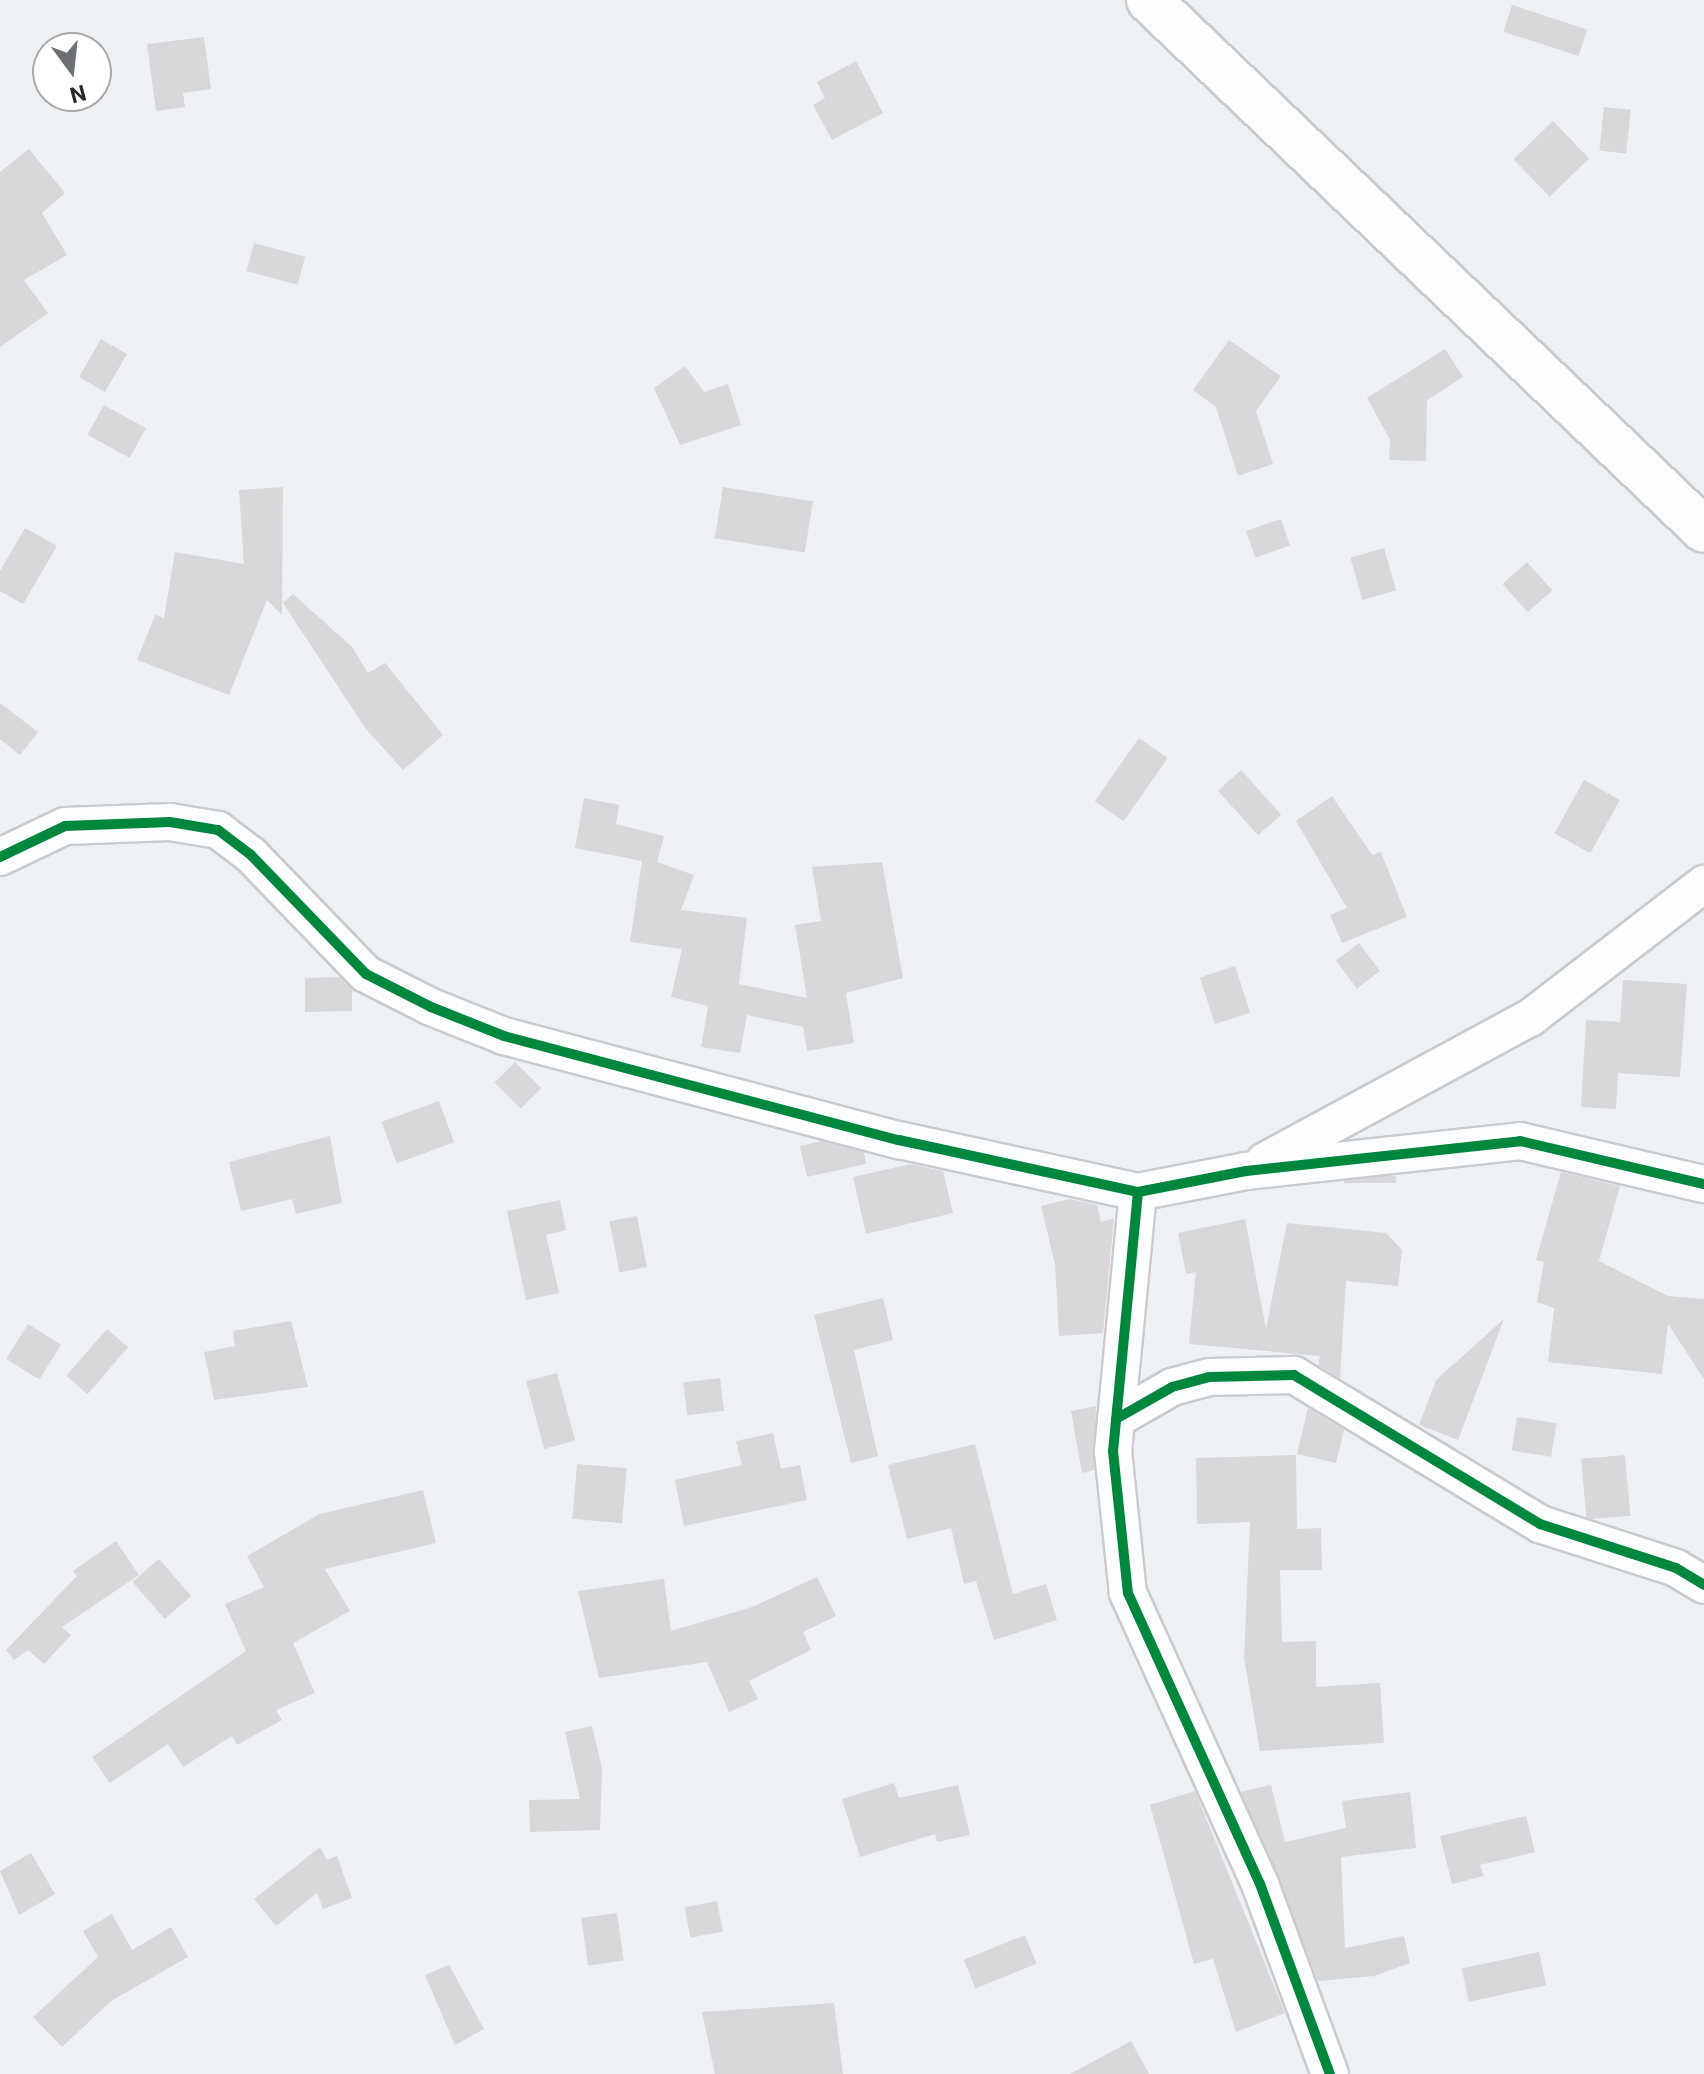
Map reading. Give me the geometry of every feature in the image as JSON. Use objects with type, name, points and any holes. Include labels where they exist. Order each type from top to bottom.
[{"type":"main road","points":[[1149,0],[1704,530]]},
{"type":"street","points":[[0,857],[65,826],[170,822],[218,830],[251,855],[366,974],[431,1007],[504,1036],[899,1140],[1138,1192],[1246,1171],[1520,1141],[1704,1184]]},
{"type":"street","points":[[1246,1171],[1530,1018],[1704,884]]},
{"type":"street","points":[[1138,1192],[1116,1419],[1117,1540],[1128,1593],[1260,1884],[1330,2074]]},
{"type":"street","points":[[1116,1419],[1172,1387],[1210,1377],[1294,1375],[1540,1524],[1676,1568],[1704,1585]]},
{"type":"building","points":[[1512,5],[1587,29],[1578,56],[1503,32]]},
{"type":"building","points":[[204,37],[211,89],[183,93],[185,107],[156,111],[147,44]]},
{"type":"building","points":[[856,61],[883,113],[832,140],[813,105],[825,98],[817,82]]},
{"type":"building","points":[[1604,107],[1631,110],[1626,154],[1599,151]]},
{"type":"building","points":[[1553,121],[1589,158],[1550,197],[1513,159]]},
{"type":"building","points":[[29,149],[65,193],[42,213],[67,255],[24,280],[48,313],[0,347],[0,172]]},
{"type":"building","points":[[254,243],[305,257],[298,285],[246,271]]},
{"type":"building","points":[[101,339],[127,354],[105,392],[79,377]]},
{"type":"building","points":[[1229,340],[1281,376],[1256,411],[1273,464],[1238,476],[1216,407],[1193,390]]},
{"type":"building","points":[[1445,349],[1463,377],[1427,400],[1426,461],[1389,460],[1390,440],[1367,398]]},
{"type":"building","points":[[685,366],[704,392],[728,384],[741,425],[680,445],[654,388]]},
{"type":"building","points":[[104,405],[146,428],[129,458],[88,435]]},
{"type":"building","points":[[283,487],[282,615],[267,600],[229,695],[137,660],[155,615],[164,618],[175,552],[244,564],[239,490]]},
{"type":"building","points":[[723,487],[813,501],[805,553],[715,538]]},
{"type":"building","points":[[1281,519],[1290,545],[1255,558],[1246,531]]},
{"type":"building","points":[[25,528],[57,546],[23,604],[0,591],[0,571]]},
{"type":"building","points":[[1384,548],[1396,590],[1362,600],[1350,558]]},
{"type":"building","points":[[1527,562],[1552,590],[1528,612],[1502,584]]},
{"type":"building","points":[[293,594],[352,647],[368,673],[385,663],[443,735],[403,770],[366,729],[283,603]]},
{"type":"building","points":[[0,703],[38,732],[20,755],[0,739]]},
{"type":"building","points":[[1139,738],[1168,758],[1124,821],[1095,801]]},
{"type":"building","points":[[1241,770],[1281,815],[1258,835],[1218,791]]},
{"type":"building","points":[[1584,780],[1620,800],[1590,853],[1554,833]]},
{"type":"building","points":[[1332,796],[1372,855],[1381,852],[1407,917],[1342,943],[1330,915],[1347,908],[1296,821]]},
{"type":"building","points":[[584,798],[619,805],[616,824],[664,836],[657,862],[694,875],[681,910],[747,918],[739,984],[807,998],[795,925],[821,921],[812,867],[882,862],[903,978],[846,993],[854,1043],[807,1051],[803,1027],[747,1015],[740,1053],[701,1047],[708,1006],[671,997],[682,949],[630,942],[642,861],[575,848]]},
{"type":"building","points":[[1359,943],[1380,971],[1357,988],[1336,960]]},
{"type":"building","points":[[1235,966],[1250,1013],[1215,1024],[1200,977]]},
{"type":"building","points":[[340,977],[352,989],[352,1011],[305,1012],[305,978]]},
{"type":"building","points":[[1623,980],[1687,984],[1680,1077],[1618,1073],[1616,1109],[1581,1107],[1586,1020],[1620,1022]]},
{"type":"building","points":[[515,1062],[541,1088],[521,1109],[494,1083]]},
{"type":"building","points":[[439,1101],[454,1142],[397,1163],[382,1122]]},
{"type":"building","points":[[330,1136],[342,1203],[296,1214],[292,1199],[241,1211],[229,1162]]},
{"type":"building","points":[[821,1141],[864,1152],[866,1164],[807,1177],[800,1146]]},
{"type":"building","points":[[910,1164],[943,1171],[953,1213],[866,1234],[853,1177]]},
{"type":"building","points":[[1561,1172],[1620,1186],[1599,1261],[1668,1296],[1704,1299],[1704,1379],[1668,1324],[1662,1374],[1548,1362],[1554,1308],[1537,1302],[1544,1262],[1536,1260]]},
{"type":"building","points":[[1344,1176],[1396,1176],[1396,1183],[1344,1183]]},
{"type":"building","points":[[1070,1199],[1097,1205],[1101,1222],[1114,1218],[1103,1333],[1059,1336],[1055,1264],[1041,1206]]},
{"type":"building","points":[[560,1200],[566,1230],[546,1235],[559,1293],[526,1300],[507,1211]]},
{"type":"building","points":[[637,1216],[647,1267],[619,1272],[610,1221]]},
{"type":"building","points":[[1245,1219],[1266,1329],[1287,1223],[1386,1233],[1402,1250],[1398,1286],[1346,1281],[1340,1378],[1318,1365],[1320,1356],[1189,1344],[1196,1272],[1186,1274],[1178,1233]]},
{"type":"building","points":[[883,1298],[893,1340],[854,1350],[878,1456],[851,1463],[814,1315]]},
{"type":"building","points":[[1504,1319],[1458,1440],[1419,1425],[1436,1380]]},
{"type":"building","points":[[291,1321],[308,1387],[214,1400],[204,1352],[235,1346],[233,1331]]},
{"type":"building","points":[[28,1324],[61,1345],[39,1379],[6,1359]]},
{"type":"building","points":[[107,1329],[128,1347],[87,1394],[66,1376]]},
{"type":"building","points":[[557,1373],[575,1441],[544,1449],[526,1381]]},
{"type":"building","points":[[720,1378],[724,1411],[687,1415],[683,1383]]},
{"type":"building","points":[[1096,1406],[1094,1470],[1082,1473],[1071,1411]]},
{"type":"building","points":[[1308,1408],[1344,1430],[1336,1463],[1297,1454]]},
{"type":"building","points":[[1517,1417],[1557,1423],[1551,1457],[1512,1451]]},
{"type":"building","points":[[773,1433],[781,1469],[800,1465],[807,1500],[684,1526],[675,1480],[742,1465],[736,1441]]},
{"type":"building","points":[[975,1444],[1013,1594],[1046,1584],[1057,1620],[994,1640],[976,1581],[964,1584],[951,1528],[907,1539],[888,1465]]},
{"type":"building","points":[[1296,1455],[1297,1529],[1321,1528],[1322,1570],[1280,1570],[1282,1642],[1316,1641],[1316,1687],[1380,1683],[1384,1743],[1260,1751],[1244,1658],[1250,1522],[1197,1524],[1196,1458]]},
{"type":"building","points":[[1625,1455],[1630,1516],[1586,1520],[1581,1459]]},
{"type":"building","points":[[577,1464],[627,1468],[622,1523],[572,1519]]},
{"type":"building","points":[[423,1490],[436,1543],[325,1569],[350,1611],[293,1643],[315,1693],[276,1710],[282,1720],[237,1745],[232,1736],[183,1767],[168,1744],[110,1783],[92,1757],[246,1651],[225,1604],[264,1587],[247,1556],[320,1514]]},
{"type":"building","points":[[116,1541],[139,1575],[62,1627],[71,1635],[44,1664],[28,1650],[14,1660],[6,1650],[77,1576],[73,1571]]},
{"type":"building","points":[[159,1559],[191,1596],[165,1619],[133,1582]]},
{"type":"building","points":[[817,1577],[836,1616],[803,1632],[811,1650],[749,1681],[758,1699],[729,1712],[707,1662],[599,1678],[578,1591],[664,1579],[671,1631],[752,1607]]},
{"type":"building","points":[[592,1726],[602,1768],[600,1830],[530,1832],[529,1800],[580,1799],[565,1732]]},
{"type":"building","points":[[894,1783],[899,1798],[958,1785],[970,1835],[937,1842],[935,1834],[860,1857],[842,1799]]},
{"type":"building","points":[[1271,1785],[1285,1842],[1346,1828],[1342,1801],[1410,1792],[1416,1848],[1341,1857],[1345,1948],[1404,1936],[1410,1963],[1374,1976],[1318,1981],[1241,1792]]},
{"type":"building","points":[[1195,1791],[1285,2013],[1236,2032],[1213,1959],[1194,1964],[1150,1805]]},
{"type":"building","points":[[1526,1816],[1535,1852],[1480,1865],[1484,1876],[1452,1884],[1440,1836]]},
{"type":"building","points":[[320,1847],[327,1860],[337,1856],[352,1898],[323,1909],[317,1893],[276,1926],[254,1899]]},
{"type":"building","points":[[31,1853],[55,1894],[19,1915],[0,1871]]},
{"type":"building","points":[[717,1901],[723,1931],[691,1938],[685,1907]]},
{"type":"building","points":[[617,1913],[624,1961],[588,1966],[581,1918]]},
{"type":"building","points":[[112,1914],[132,1950],[171,1927],[188,1957],[111,2001],[62,2047],[33,2017],[98,1957],[83,1931]]},
{"type":"building","points":[[1025,1935],[1037,1964],[975,1988],[964,1960]]},
{"type":"building","points":[[1539,1952],[1546,1985],[1469,2002],[1462,1968]]},
{"type":"building","points":[[449,1965],[484,2029],[455,2045],[425,1975]]},
{"type":"building","points":[[834,2003],[843,2074],[715,2074],[702,2012]]},
{"type":"building","points":[[1131,2041],[1149,2074],[1070,2074]]},
{"type":"cycle path","points":[[0,857],[65,826],[170,822],[218,830],[251,855],[366,974],[431,1007],[504,1036],[899,1140],[1138,1192],[1246,1171],[1520,1141],[1704,1184]]},
{"type":"cycle path","points":[[1138,1192],[1113,1451],[1128,1593],[1260,1884],[1330,2074]]},
{"type":"cycle path","points":[[1116,1419],[1172,1387],[1210,1377],[1294,1375],[1540,1524],[1676,1568],[1704,1585]]}]
